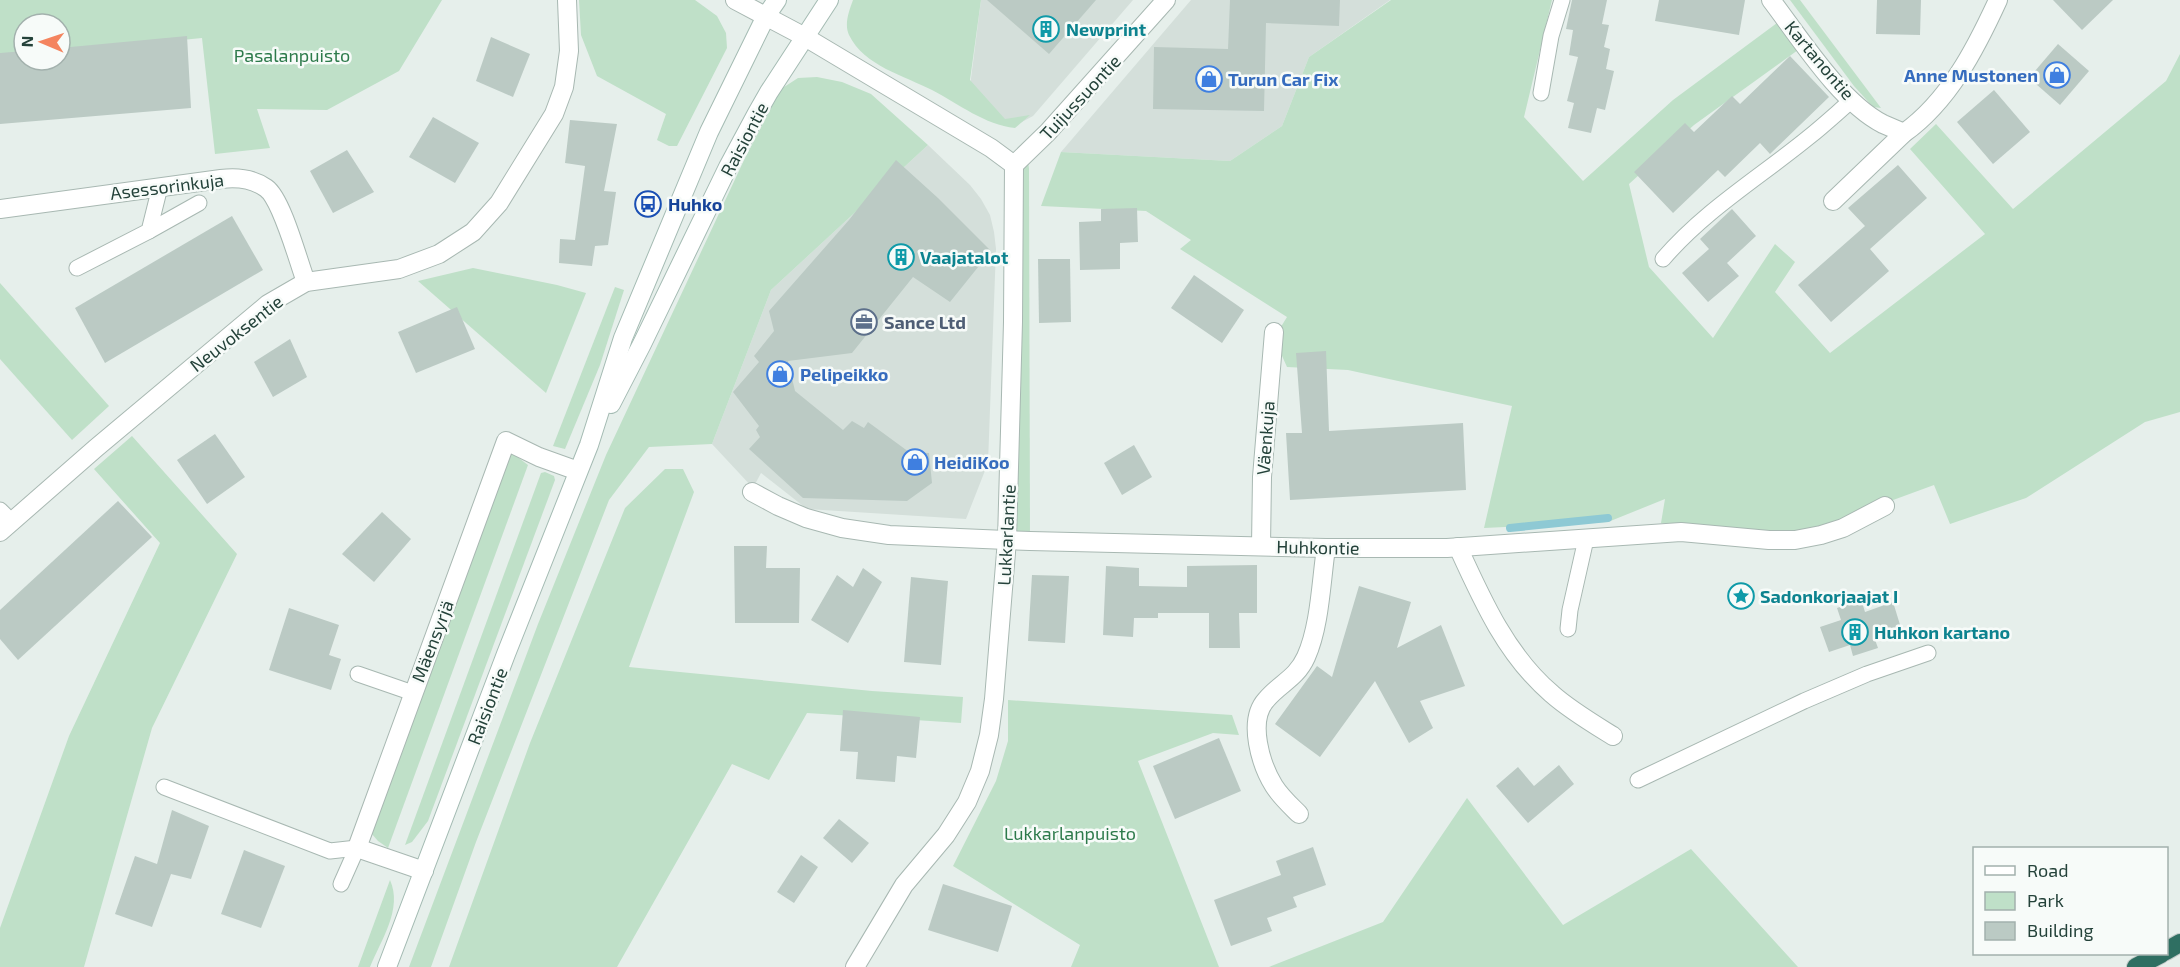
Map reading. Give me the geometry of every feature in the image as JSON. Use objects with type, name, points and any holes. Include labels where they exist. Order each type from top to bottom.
[{"type":"highway","points":[[2136,967],[2159,955]]},
{"type":"street","name":"Neuvoksentie","points":[[4,521],[268,304],[306,282],[399,269],[439,254],[473,232],[500,203],[554,114],[564,87],[569,51],[567,0]]},
{"type":"street","points":[[735,0],[804,37],[992,148],[1014,165]]},
{"type":"street","name":"Raisiontie","points":[[589,445],[623,338],[663,239],[709,132],[766,16],[777,0]]},
{"type":"street","name":"Raisiontie","points":[[387,967],[589,445],[642,344],[728,167],[769,92],[829,0]]},
{"type":"street","name":"Tuijussuontie","points":[[1014,165],[1063,116],[1166,0]]},
{"type":"street","name":"Kartanontie","points":[[1771,0],[1826,71],[1852,100],[1882,123],[1904,133]]},
{"type":"street","points":[[1833,201],[1931,109],[1969,57],[1998,0]]},
{"type":"street","name":"Lukkarlantie","points":[[855,967],[904,885],[946,835],[967,802],[980,771],[989,735],[1007,540],[1013,322],[1014,165]]},
{"type":"street","name":"Asessorinkuja","points":[[0,209],[238,177],[256,182],[268,189],[278,205],[306,282]]},
{"type":"street","name":"Väenkuja","points":[[1261,546],[1262,477],[1274,332]]},
{"type":"street","name":"Mäensyrjä","points":[[357,848],[506,441],[578,471]]},
{"type":"street","name":"Huhkontie","points":[[752,492],[806,518],[842,528],[888,535],[1326,548],[1458,547],[1681,532],[1769,540],[1795,540],[1843,528],[1885,506]]},
{"type":"street","points":[[1458,547],[1484,603],[1525,667],[1551,694],[1613,736]]},
{"type":"street","points":[[1299,814],[1284,800],[1274,785],[1259,747],[1256,728],[1257,714],[1265,700],[1290,681],[1307,655],[1313,636],[1326,548]]},
{"type":"street","points":[[357,848],[424,871]]},
{"type":"lane","points":[[1541,93],[1551,36],[1562,0]]},
{"type":"lane","points":[[1663,259],[1679,240],[1745,184],[1809,137],[1852,100]]},
{"type":"lane","points":[[149,231],[160,187]]},
{"type":"lane","points":[[77,268],[199,203]]},
{"type":"lane","points":[[1568,629],[1586,539]]},
{"type":"lane","points":[[1638,780],[1804,701],[1867,674],[1928,653]]},
{"type":"lane","points":[[358,674],[413,693]]},
{"type":"lane","points":[[164,787],[330,851],[357,848]]},
{"type":"lane","points":[[341,884],[357,848]]},
{"type":"shaded area","points":[[981,0],[1133,0],[1033,116],[1020,123],[1006,121],[968,102]]},
{"type":"shaded area","points":[[1191,0],[1390,0],[1309,57],[1282,126],[1230,161],[1061,152]]},
{"type":"shaded area","points":[[928,145],[970,185],[981,199],[990,215],[996,249],[988,463],[966,519],[807,509],[761,473],[753,488],[712,444],[771,290]]},
{"type":"green space","name":"Pasalanpuisto","points":[[0,0],[442,0],[399,71],[327,110],[257,109],[270,148],[215,154],[202,38],[72,51],[72,12],[12,12],[12,57],[0,58]]},
{"type":"green space","points":[[579,0],[695,0],[717,16],[726,33],[727,48],[677,146],[669,146],[657,140],[666,114],[597,76],[581,35]]},
{"type":"green space","points":[[853,0],[981,0],[970,80],[1005,119],[1030,115],[1015,128],[993,123],[932,90],[886,69],[864,55],[848,31],[847,22]]},
{"type":"green space","points":[[1391,0],[1552,0],[1524,117],[1583,181],[1673,100],[1777,23],[1798,50],[1694,125],[1629,184],[1649,267],[1713,338],[1775,244],[1795,262],[1775,292],[1830,353],[1985,234],[1910,149],[1936,124],[2013,209],[2166,81],[2180,54],[2180,412],[2145,422],[2026,498],[1950,524],[1934,485],[1787,539],[1661,523],[1665,499],[1608,522],[1484,528],[1512,406],[1348,370],[1287,367],[1274,338],[1287,317],[1180,249],[1191,240],[1146,211],[1041,206],[1061,152],[1230,161],[1282,126],[1309,57]]},
{"type":"green space","points":[[1790,0],[1800,0],[1881,108],[1873,107],[1854,86]]},
{"type":"green space","points":[[817,77],[842,82],[871,94],[928,145],[771,290],[712,444],[649,447],[609,500],[476,842],[431,967],[409,967],[538,624],[606,455],[745,158],[781,89],[798,78]]},
{"type":"green space","points":[[1027,152],[1029,169],[1030,541],[1007,540],[1014,165]]},
{"type":"green space","points":[[473,268],[586,293],[546,393],[418,281]]},
{"type":"green space","points":[[0,283],[109,406],[72,440],[0,359]]},
{"type":"green space","points":[[615,287],[624,290],[600,365],[565,449],[553,446]]},
{"type":"green space","points":[[132,436],[237,554],[152,728],[84,967],[0,967],[0,928],[69,736],[160,543],[94,469]]},
{"type":"green space","points":[[511,452],[528,465],[388,848],[371,833]]},
{"type":"green space","points":[[665,469],[683,469],[694,492],[629,667],[872,691],[963,697],[961,723],[807,713],[769,780],[732,764],[617,967],[449,967],[530,743],[625,508]]},
{"type":"green space","points":[[545,472],[554,476],[555,480],[428,821],[412,842],[405,845],[541,473]]},
{"type":"green space","name":"Lukkarlanpuisto","points":[[1008,700],[1232,715],[1239,735],[1213,733],[1138,761],[1219,967],[1071,967],[1080,945],[953,866],[996,781],[1008,741]]},
{"type":"green space","points":[[1467,798],[1563,925],[1691,849],[1798,967],[1269,967],[1383,922]]},
{"type":"green space","points":[[390,880],[394,902],[389,924],[370,967],[358,967]]},
{"type":"building","name":"Newprint","points":[[987,0],[1096,0],[1049,54]]},
{"type":"building","name":"Turun Car Fix","points":[[1230,0],[1340,0],[1339,26],[1266,23],[1264,111],[1153,109],[1154,47],[1228,49]]},
{"type":"building","points":[[1572,0],[1607,0],[1602,24],[1609,25],[1604,47],[1610,49],[1606,69],[1614,71],[1605,110],[1597,108],[1591,133],[1568,128],[1574,103],[1567,101],[1578,57],[1569,55],[1573,30],[1566,29]]},
{"type":"building","points":[[1659,0],[1745,0],[1739,35],[1655,21]]},
{"type":"building","points":[[1877,0],[1921,0],[1920,35],[1876,34]]},
{"type":"building","points":[[2053,0],[2113,0],[2082,30]]},
{"type":"building","points":[[187,36],[191,108],[0,124],[0,53],[12,52],[12,72],[72,72],[72,47]]},
{"type":"building","points":[[491,37],[530,54],[513,97],[476,81]]},
{"type":"building","points":[[2058,44],[2089,71],[2060,105],[2029,78]]},
{"type":"building","points":[[1790,56],[1829,97],[1770,154],[1760,143],[1725,177],[1718,170],[1673,213],[1634,172],[1685,123],[1694,132],[1732,96],[1740,104]]},
{"type":"building","points":[[1994,90],[2030,132],[1993,164],[1957,122]]},
{"type":"building","points":[[433,117],[479,143],[455,183],[409,157]]},
{"type":"building","points":[[570,120],[617,124],[604,191],[616,192],[608,245],[595,246],[592,266],[559,263],[560,239],[575,240],[585,166],[565,163]]},
{"type":"building","points":[[347,150],[374,192],[333,213],[310,171]]},
{"type":"building","points":[[896,160],[991,251],[950,302],[913,277],[852,353],[788,361],[795,391],[843,430],[852,421],[864,428],[868,422],[909,452],[929,453],[932,483],[907,501],[803,498],[749,449],[760,437],[756,430],[759,426],[733,392],[759,362],[754,356],[774,331],[769,311],[849,220]]},
{"type":"building","points":[[1898,165],[1927,198],[1870,249],[1889,271],[1831,322],[1798,285],[1865,226],[1848,208]]},
{"type":"building","points":[[1137,208],[1138,242],[1120,243],[1120,269],[1080,270],[1079,222],[1101,221],[1101,209]]},
{"type":"building","points":[[1732,209],[1756,236],[1727,263],[1739,276],[1708,302],[1682,273],[1709,249],[1700,239]]},
{"type":"building","points":[[232,216],[263,270],[105,363],[75,308]]},
{"type":"building","points":[[1038,259],[1070,259],[1071,322],[1039,323]]},
{"type":"building","points":[[1194,275],[1244,310],[1222,343],[1171,308]]},
{"type":"building","points":[[457,307],[475,349],[416,373],[398,332]]},
{"type":"building","points":[[290,339],[307,377],[273,397],[254,362]]},
{"type":"building","points":[[1326,351],[1329,431],[1463,423],[1466,490],[1290,500],[1286,433],[1302,433],[1296,353]]},
{"type":"building","points":[[215,434],[245,477],[207,504],[177,460]]},
{"type":"building","points":[[1134,445],[1152,477],[1122,495],[1104,463]]},
{"type":"building","points":[[118,501],[152,537],[18,660],[0,639],[0,610]]},
{"type":"building","points":[[382,512],[411,539],[374,582],[342,554]]},
{"type":"building","points":[[734,546],[767,546],[766,568],[800,568],[799,623],[735,623]]},
{"type":"building","points":[[1257,565],[1257,613],[1239,613],[1240,648],[1209,648],[1209,613],[1158,613],[1158,618],[1134,618],[1133,637],[1103,635],[1106,566],[1139,568],[1139,586],[1187,587],[1187,566]]},
{"type":"building","points":[[863,568],[882,582],[848,643],[811,620],[837,575],[853,587]]},
{"type":"building","points":[[1032,575],[1069,576],[1065,643],[1028,641]]},
{"type":"building","points":[[911,577],[948,581],[941,665],[904,662]]},
{"type":"building","points":[[1359,586],[1411,602],[1397,648],[1441,625],[1465,686],[1420,701],[1433,728],[1409,743],[1375,681],[1320,757],[1275,724],[1317,666],[1332,677]]},
{"type":"building","name":"Huhkon kartano","points":[[1861,599],[1865,612],[1893,602],[1901,628],[1874,637],[1878,648],[1853,656],[1850,645],[1829,652],[1820,627],[1841,620],[1837,608]]},
{"type":"building","points":[[289,608],[339,625],[329,655],[341,659],[331,690],[269,670]]},
{"type":"building","points":[[843,710],[920,717],[916,758],[897,756],[895,782],[856,779],[858,752],[840,751]]},
{"type":"building","points":[[1219,738],[1241,791],[1175,819],[1153,766]]},
{"type":"building","points":[[1559,765],[1574,784],[1528,823],[1496,786],[1518,767],[1534,786]]},
{"type":"building","points":[[172,810],[209,826],[191,879],[171,874],[152,927],[115,914],[135,856],[157,864]]},
{"type":"building","points":[[839,819],[869,843],[852,863],[823,838]]},
{"type":"building","points":[[1313,847],[1326,885],[1293,897],[1297,907],[1267,918],[1272,931],[1231,946],[1214,900],[1281,875],[1276,861]]},
{"type":"building","points":[[244,850],[285,866],[261,928],[221,914]]},
{"type":"building","points":[[801,855],[818,867],[794,903],[777,892]]},
{"type":"building","points":[[943,884],[1012,906],[998,952],[928,930]]},
{"type":"waterway","points":[[1510,528],[1608,518]]},
{"type":"place","name":"Newprint","points":[[1046,29]]},
{"type":"place","name":"Anne Mustonen","points":[[2057,75]]},
{"type":"place","name":"Turun Car Fix","points":[[1209,79]]},
{"type":"place","name":"Huhko","points":[[648,204]]},
{"type":"place","name":"Vaajatalot","points":[[901,257]]},
{"type":"place","name":"Sance Ltd","points":[[864,322]]},
{"type":"place","name":"Pelipeikko","points":[[780,374]]},
{"type":"place","name":"HeidiKoo","points":[[915,462]]},
{"type":"place","name":"Sadonkorjaajat I","points":[[1741,596]]},
{"type":"place","name":"Huhkon kartano","points":[[1855,632]]}]
